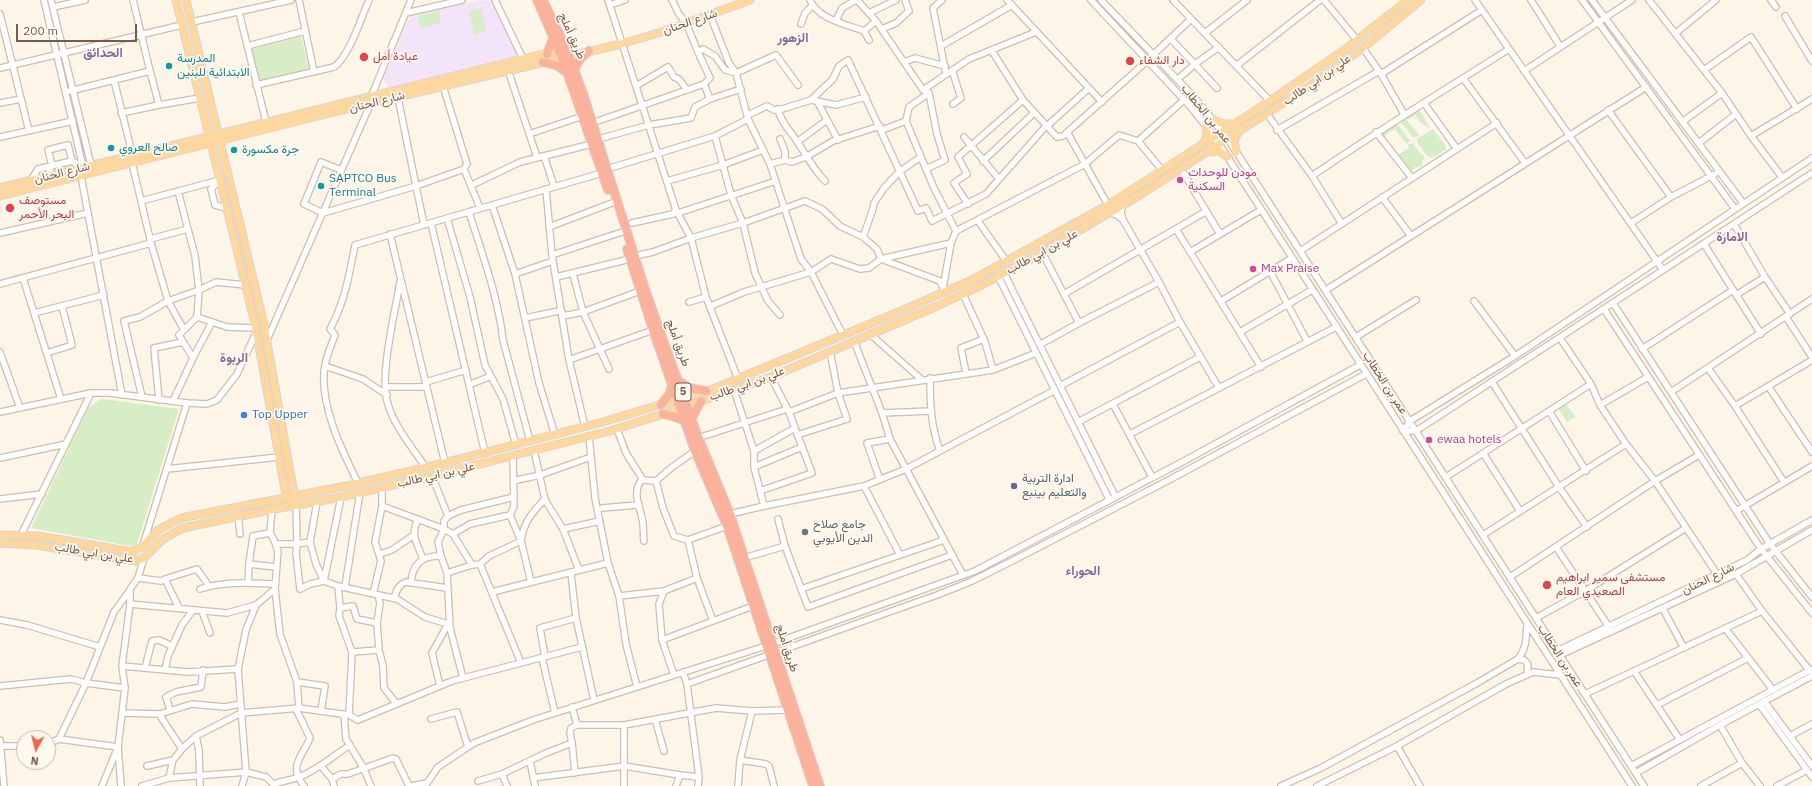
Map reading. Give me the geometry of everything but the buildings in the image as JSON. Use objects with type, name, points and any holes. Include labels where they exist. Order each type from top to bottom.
[{"type":"highway","name":"طريق أملج","points":[[537,0],[553,38],[564,53]]},
{"type":"highway","name":"طريق أملج","points":[[543,0],[571,72],[605,171],[632,257],[688,420],[695,451],[727,526],[769,645]]},
{"type":"highway","points":[[547,54],[553,38]]},
{"type":"highway","points":[[543,62],[558,66],[571,72],[580,59],[589,51]]},
{"type":"highway","name":"طريق أملج","points":[[571,72],[583,116],[595,142]]},
{"type":"highway","name":"طريق أملج","points":[[605,171],[612,203],[632,257],[640,291],[652,330],[676,383]]},
{"type":"highway","points":[[661,405],[676,383],[689,388],[706,391]]},
{"type":"highway","points":[[663,414],[688,420],[701,401]]},
{"type":"highway","name":"طريق أملج","points":[[688,420],[698,438],[730,514],[788,710],[813,786]]},
{"type":"highway","name":"طريق أملج","points":[[772,655],[820,786]]},
{"type":"main road","points":[[176,0],[256,331],[288,506]]},
{"type":"main road","points":[[186,0],[267,340],[296,505]]},
{"type":"main road","name":"شارع الحنان","points":[[0,188],[128,156],[210,140],[370,101],[523,59],[547,54],[589,51],[622,44],[750,0]]},
{"type":"main road","name":"علي بن ابي طالب","points":[[0,535],[39,536],[130,552],[136,551],[143,546],[158,530],[182,518],[358,483],[486,453],[661,405],[738,379],[843,335],[1007,262],[1108,205],[1270,101],[1357,40],[1408,0]]},
{"type":"main road","name":"علي بن ابي طالب","points":[[0,543],[36,545],[136,562],[144,558],[163,539],[183,528],[272,509],[341,497],[513,456],[589,436],[684,408],[771,377],[963,294],[1042,252],[1110,213],[1311,86],[1363,48],[1421,0]]},
{"type":"main road","name":"شارع الحنان","points":[[229,135],[266,122],[370,101],[398,98],[543,62],[564,53]]},
{"type":"main road","points":[[1213,120],[1224,124],[1235,124]]},
{"type":"main road","points":[[206,122],[196,143],[214,156]]},
{"type":"main road","points":[[216,124],[229,135],[223,153]]},
{"type":"main road","points":[[1202,144],[1207,135],[1206,125]]},
{"type":"main road","points":[[1236,152],[1234,140],[1240,131]]},
{"type":"main road","name":"شارع الحنان","points":[[0,196],[132,163],[196,143]]},
{"type":"main road","points":[[1208,152],[1218,151],[1228,157]]},
{"type":"street","points":[[44,0],[74,129],[87,166]]},
{"type":"street","points":[[51,0],[73,90],[87,166]]},
{"type":"street","points":[[53,7],[85,0]]},
{"type":"street","points":[[133,0],[159,105]]},
{"type":"street","points":[[192,22],[291,0]]},
{"type":"street","points":[[299,0],[314,72]]},
{"type":"street","points":[[256,85],[334,67],[339,64],[345,56],[369,0]]},
{"type":"street","points":[[267,340],[341,170],[411,0]]},
{"type":"street","points":[[406,13],[462,0]]},
{"type":"street","points":[[495,0],[523,59]]},
{"type":"street","points":[[625,0],[609,2],[677,211],[691,238],[706,297],[711,306],[738,379]]},
{"type":"street","points":[[598,121],[704,84],[710,78],[686,23],[679,14],[672,0]]},
{"type":"street","points":[[836,21],[842,8],[857,0],[882,29],[923,90],[929,93]]},
{"type":"street","points":[[869,13],[896,0]]},
{"type":"street","points":[[882,29],[896,23],[909,10],[905,0]]},
{"type":"street","points":[[942,0],[933,8],[946,74]]},
{"type":"street","points":[[1007,0],[1102,102]]},
{"type":"street","name":"عمر بن الخطاب","points":[[1091,0],[1184,100],[1220,144],[1360,365],[1632,786]]},
{"type":"street","name":"عمر بن الخطاب","points":[[1101,0],[1178,80],[1228,139],[1644,786]]},
{"type":"street","points":[[1174,0],[1270,101]]},
{"type":"street","points":[[1205,33],[1247,0]]},
{"type":"street","points":[[1236,66],[1320,0]]},
{"type":"street","points":[[1324,0],[1357,40]]},
{"type":"street","points":[[1475,0],[1663,270]]},
{"type":"street","points":[[1531,0],[1560,46]]},
{"type":"street","points":[[1582,0],[1735,209]]},
{"type":"street","points":[[1592,0],[1743,203]]},
{"type":"street","points":[[1524,71],[1632,0]]},
{"type":"street","points":[[1650,0],[1722,93],[1751,136],[1782,177]]},
{"type":"street","points":[[1676,33],[1716,0]]},
{"type":"street","points":[[1771,0],[1776,7]]},
{"type":"street","points":[[801,24],[811,3],[817,11],[836,21],[864,31],[869,40]]},
{"type":"street","points":[[941,46],[1012,5]]},
{"type":"street","points":[[1277,130],[1380,73],[1482,10]]},
{"type":"street","points":[[239,12],[266,122]]},
{"type":"street","points":[[0,14],[29,131]]},
{"type":"street","points":[[710,15],[729,63],[736,73],[748,117],[770,164],[801,259],[811,272],[843,335]]},
{"type":"street","points":[[1784,16],[1812,61]]},
{"type":"street","points":[[1154,54],[1191,19]]},
{"type":"street","points":[[864,31],[876,21]]},
{"type":"street","points":[[0,68],[182,25]]},
{"type":"street","points":[[247,46],[305,31]]},
{"type":"street","points":[[923,90],[969,59],[1036,32]]},
{"type":"street","points":[[1704,70],[1751,37],[1797,109]]},
{"type":"street","points":[[1171,39],[1217,88]]},
{"type":"street","points":[[1178,80],[1195,64],[1219,48]]},
{"type":"street","points":[[1363,48],[1380,73],[1404,114]]},
{"type":"street","points":[[698,52],[703,49],[715,56],[725,70],[736,73],[776,55],[798,85]]},
{"type":"street","points":[[1312,176],[1376,132],[1404,114],[1424,104],[1509,49]]},
{"type":"street","points":[[992,51],[1023,100],[1057,137],[1063,136],[1148,61]]},
{"type":"street","points":[[904,62],[915,58],[945,66]]},
{"type":"street","points":[[814,101],[833,79],[839,66],[848,60],[881,128],[918,211],[926,208],[932,221],[986,194],[1047,126],[1089,88]]},
{"type":"street","points":[[636,86],[668,67],[674,76],[679,79],[686,90]]},
{"type":"street","points":[[508,70],[537,157]]},
{"type":"street","points":[[952,70],[961,98],[953,104]]},
{"type":"street","points":[[66,92],[150,71]]},
{"type":"street","points":[[1463,78],[1525,163]]},
{"type":"street","points":[[114,80],[130,148],[128,156]]},
{"type":"street","points":[[704,84],[710,99]]},
{"type":"street","points":[[341,170],[321,162],[304,204],[323,212],[416,186],[464,169],[467,164],[443,86]]},
{"type":"street","points":[[1326,290],[1646,87]]},
{"type":"street","points":[[472,185],[520,162],[595,142],[649,125],[691,118],[695,107],[710,99],[741,89]]},
{"type":"street","points":[[929,93],[909,107],[906,121],[921,158],[956,231]]},
{"type":"street","points":[[926,169],[945,160],[937,134],[929,93]]},
{"type":"street","points":[[1682,122],[1722,93]]},
{"type":"street","points":[[358,483],[338,445],[324,393],[325,366],[335,335],[330,329],[340,311],[347,286],[355,245],[546,189],[715,136],[767,106],[774,110],[814,101],[836,105],[866,97]]},
{"type":"street","points":[[0,103],[21,98]]},
{"type":"street","points":[[122,113],[200,98]]},
{"type":"street","points":[[398,98],[424,225]]},
{"type":"street","points":[[1751,136],[1812,99]]},
{"type":"street","points":[[968,204],[954,183],[967,174],[958,157],[1023,100]]},
{"type":"street","points":[[1138,141],[1184,100]]},
{"type":"street","points":[[814,101],[838,140]]},
{"type":"street","points":[[1424,104],[1457,149]]},
{"type":"street","points":[[778,109],[779,116],[798,142],[806,157],[825,182]]},
{"type":"street","points":[[1608,110],[1671,197]]},
{"type":"street","points":[[983,161],[1034,113]]},
{"type":"street","points":[[1267,114],[1277,130],[1312,176],[1342,224]]},
{"type":"street","points":[[1699,143],[1736,114]]},
{"type":"street","points":[[529,134],[583,116]]},
{"type":"street","points":[[798,142],[827,120]]},
{"type":"street","points":[[0,137],[72,121]]},
{"type":"street","points":[[770,164],[785,160],[792,162],[806,157],[838,140],[906,121]]},
{"type":"street","points":[[1300,251],[1497,123]]},
{"type":"street","points":[[74,129],[81,131]]},
{"type":"street","points":[[1067,132],[1108,205]]},
{"type":"street","points":[[1376,132],[1412,178]]},
{"type":"street","points":[[944,290],[951,243],[956,231],[978,221],[1085,164],[1119,135],[1138,141],[1162,170]]},
{"type":"street","points":[[715,136],[731,195],[743,224],[760,287],[768,301],[780,315]]},
{"type":"street","points":[[964,137],[999,180]]},
{"type":"street","points":[[780,139],[785,151],[785,160]]},
{"type":"street","points":[[46,176],[52,165],[48,150],[68,145],[72,161]]},
{"type":"street","points":[[667,181],[723,165],[763,150]]},
{"type":"street","points":[[544,156],[554,186]]},
{"type":"street","points":[[863,237],[874,203],[884,188],[900,171],[921,158]]},
{"type":"street","points":[[1403,431],[1410,421],[1515,356],[1812,158]]},
{"type":"street","points":[[31,180],[38,169],[52,165],[72,161],[87,166]]},
{"type":"street","points":[[132,163],[151,241],[168,301],[184,330]]},
{"type":"street","points":[[464,169],[472,185],[480,208]]},
{"type":"street","points":[[1181,169],[1205,212],[1220,234]]},
{"type":"street","points":[[1631,223],[1671,197],[1720,171]]},
{"type":"street","points":[[1403,431],[1416,431],[1812,173]]},
{"type":"street","points":[[81,176],[122,395]]},
{"type":"street","points":[[141,201],[220,180]]},
{"type":"street","points":[[220,180],[211,189],[215,205],[227,208]]},
{"type":"street","points":[[632,223],[672,214],[677,211],[776,181]]},
{"type":"street","points":[[546,189],[552,255],[563,314],[569,360],[585,427]]},
{"type":"street","points":[[178,191],[195,256],[200,290],[197,317],[179,336],[193,358]]},
{"type":"street","points":[[1382,197],[1411,236]]},
{"type":"street","points":[[556,277],[574,274],[653,252],[691,238],[743,224],[805,201],[822,209],[840,226],[863,237],[877,249],[881,259],[940,281],[944,290]]},
{"type":"street","points":[[549,227],[612,203]]},
{"type":"street","points":[[492,205],[515,274],[539,383],[555,435]]},
{"type":"street","points":[[1122,206],[1121,212],[1123,220],[1219,388]]},
{"type":"street","points":[[1190,252],[1261,210]]},
{"type":"street","points":[[469,212],[494,298],[530,441]]},
{"type":"street","points":[[1064,294],[1205,212]]},
{"type":"street","points":[[0,233],[88,213]]},
{"type":"street","points":[[1110,213],[1117,215],[1123,220]]},
{"type":"street","points":[[447,218],[470,296],[485,366],[503,399],[516,445]]},
{"type":"street","points":[[978,221],[1007,262]]},
{"type":"street","points":[[431,223],[486,453]]},
{"type":"street","points":[[1734,224],[1812,358],[1735,406]]},
{"type":"street","points":[[0,284],[97,258],[188,229]]},
{"type":"street","points":[[1176,229],[1260,367]]},
{"type":"street","points":[[552,255],[622,232]]},
{"type":"street","points":[[390,234],[445,463]]},
{"type":"street","points":[[711,306],[760,287],[811,272],[831,259],[860,269],[869,268],[881,259],[951,243]]},
{"type":"street","points":[[1704,244],[1761,334]]},
{"type":"street","points":[[1042,252],[1079,323]]},
{"type":"street","points":[[1221,301],[1292,258]]},
{"type":"street","points":[[515,274],[553,262]]},
{"type":"street","points":[[1270,271],[1307,341]]},
{"type":"street","points":[[574,274],[583,312],[609,369]]},
{"type":"street","points":[[1001,274],[1041,344],[1060,386],[1115,496]]},
{"type":"street","points":[[1001,274],[1036,352],[1109,499]]},
{"type":"street","points":[[1642,349],[1735,292],[1765,277]]},
{"type":"street","points":[[24,278],[61,399]]},
{"type":"street","points":[[401,278],[388,354],[386,387],[387,401],[397,423],[426,468]]},
{"type":"street","points":[[142,397],[124,321],[140,317],[168,301],[200,290],[216,282],[245,285]]},
{"type":"street","points":[[1041,344],[1159,282]]},
{"type":"street","points":[[1240,332],[1312,290]]},
{"type":"street","points":[[525,318],[559,311],[563,314],[583,312],[640,291]]},
{"type":"street","points":[[963,294],[984,339],[993,370]]},
{"type":"street","points":[[34,313],[104,295]]},
{"type":"street","points":[[689,302],[706,297]]},
{"type":"street","points":[[1671,392],[1812,299]]},
{"type":"street","points":[[1356,337],[1416,300]]},
{"type":"street","points":[[1474,301],[1515,356]]},
{"type":"street","points":[[1613,303],[1775,552],[1811,595]]},
{"type":"street","points":[[47,353],[72,345],[62,306]]},
{"type":"street","points":[[1604,309],[1766,557],[1812,613]]},
{"type":"street","points":[[0,412],[91,393],[142,397],[187,403],[206,404],[217,400],[237,374],[256,331],[227,327],[197,317]]},
{"type":"street","points":[[173,401],[212,322]]},
{"type":"street","points":[[1060,386],[1180,322]]},
{"type":"street","points":[[1130,434],[1336,327]]},
{"type":"street","points":[[569,360],[652,330]]},
{"type":"street","points":[[870,334],[922,379]]},
{"type":"street","points":[[1560,338],[1591,384],[1600,405],[1626,444],[1655,482],[1717,574]]},
{"type":"street","points":[[966,373],[961,348],[984,339]]},
{"type":"street","points":[[854,341],[882,413],[890,439],[963,575]]},
{"type":"street","points":[[159,400],[154,348],[183,342]]},
{"type":"street","points":[[797,435],[847,419],[838,393],[830,351]]},
{"type":"street","points":[[0,352],[20,408]]},
{"type":"street","points":[[698,438],[788,411],[838,393],[922,379],[993,370],[1036,352]]},
{"type":"street","points":[[1078,422],[1200,357]]},
{"type":"street","points":[[332,779],[341,774],[348,774],[363,767],[393,758],[396,759],[402,775],[410,786],[426,784],[438,767],[474,743],[518,725],[769,645],[975,571],[1360,365]]},
{"type":"street","points":[[325,366],[363,379],[387,395]]},
{"type":"street","points":[[1708,368],[1735,406],[1782,479]]},
{"type":"street","points":[[386,387],[427,385],[466,370]]},
{"type":"street","points":[[688,684],[772,655],[972,581],[1160,484],[1366,374]]},
{"type":"street","points":[[469,385],[491,376]]},
{"type":"street","points":[[760,491],[812,473],[788,411],[771,377]]},
{"type":"street","points":[[1600,405],[1648,377]]},
{"type":"street","points":[[930,378],[931,411],[934,436],[940,451]]},
{"type":"street","points":[[1492,382],[1559,487],[1587,527]]},
{"type":"street","points":[[1446,477],[1591,384]]},
{"type":"street","points":[[1768,386],[1812,452]]},
{"type":"street","points":[[734,390],[754,451],[754,467],[764,506]]},
{"type":"street","points":[[730,514],[864,486],[880,480],[906,469],[1055,390]]},
{"type":"street","points":[[22,535],[91,393]]},
{"type":"street","points":[[143,546],[187,403]]},
{"type":"street","points":[[1114,404],[1152,477]]},
{"type":"street","points":[[1549,410],[1586,471]]},
{"type":"street","points":[[882,413],[931,411]]},
{"type":"street","points":[[617,428],[626,453],[642,479]]},
{"type":"street","points":[[754,451],[795,428]]},
{"type":"street","points":[[589,436],[595,498],[608,563],[618,596],[626,644],[638,687]]},
{"type":"street","points":[[880,480],[867,443],[890,439]]},
{"type":"street","points":[[0,458],[66,444]]},
{"type":"street","points":[[1483,536],[1626,444]]},
{"type":"street","points":[[754,467],[802,447]]},
{"type":"street","points":[[534,450],[545,499],[563,529],[579,570]]},
{"type":"street","points":[[642,479],[656,481],[695,451]]},
{"type":"street","points":[[1483,453],[1520,511]]},
{"type":"street","points":[[1510,577],[1699,455]]},
{"type":"street","points":[[513,456],[514,506],[510,515],[521,541],[531,582]]},
{"type":"street","points":[[167,469],[279,457]]},
{"type":"street","points":[[517,480],[540,475],[591,457]]},
{"type":"street","points":[[1736,511],[1812,466]]},
{"type":"street","points":[[432,476],[448,516]]},
{"type":"street","points":[[642,479],[637,485],[637,505],[643,520],[644,541]]},
{"type":"street","points":[[656,481],[663,508],[674,536],[688,540],[727,526]]},
{"type":"street","points":[[864,486],[900,555]]},
{"type":"street","points":[[382,487],[382,506],[375,542],[381,561],[376,594],[380,603],[377,623],[379,650],[383,666],[384,688],[396,704]]},
{"type":"street","points":[[344,587],[360,492]]},
{"type":"street","points":[[0,499],[42,494]]},
{"type":"street","points":[[463,678],[449,626],[447,573],[438,542],[444,529],[444,521],[448,516],[461,510],[510,498],[514,495]]},
{"type":"street","points":[[324,581],[341,497]]},
{"type":"street","points":[[521,541],[523,528],[528,518],[545,499]]},
{"type":"street","points":[[317,502],[310,542],[316,564],[324,581]]},
{"type":"street","points":[[296,505],[296,553],[300,589],[310,584],[324,581],[338,586],[394,598],[425,617],[449,626]]},
{"type":"street","points":[[602,508],[637,505]]},
{"type":"street","points":[[382,506],[444,529],[453,534],[472,564]]},
{"type":"street","points":[[272,509],[270,533],[278,551],[274,587],[280,634],[297,682],[298,708],[310,738],[306,748],[297,762],[297,778],[304,786]]},
{"type":"street","points":[[453,534],[470,524],[510,515]]},
{"type":"street","points":[[238,516],[240,534]]},
{"type":"street","points":[[418,519],[414,528],[414,535],[422,559]]},
{"type":"street","points":[[778,519],[785,546],[808,607],[952,554]]},
{"type":"street","name":"شارع الحنان","points":[[1559,653],[1747,560],[1761,549],[1812,520]]},
{"type":"street","points":[[563,529],[600,521]]},
{"type":"street","points":[[1536,618],[1585,591],[1686,528]]},
{"type":"street","name":"شارع الحنان","points":[[1559,653],[1663,609],[1736,574],[1812,530]]},
{"type":"street","points":[[248,583],[253,536],[270,533]]},
{"type":"street","points":[[380,554],[392,550],[414,535]]},
{"type":"street","points":[[688,540],[697,578],[713,621]]},
{"type":"street","points":[[801,589],[944,540]]},
{"type":"street","points":[[447,573],[472,564],[480,564],[489,556],[521,541]]},
{"type":"street","points":[[276,544],[297,544],[310,542]]},
{"type":"street","points":[[744,558],[785,546]]},
{"type":"street","points":[[1556,547],[1609,627]]},
{"type":"street","points":[[411,583],[414,567],[422,559],[441,556]]},
{"type":"street","points":[[118,747],[58,739],[86,683],[114,612],[138,578],[144,558]]},
{"type":"street","points":[[492,592],[608,563]]},
{"type":"street","points":[[249,564],[276,568]]},
{"type":"street","points":[[480,564],[521,662]]},
{"type":"street","points":[[138,578],[161,581],[197,570],[209,586]]},
{"type":"street","points":[[571,572],[576,618],[594,700]]},
{"type":"street","points":[[1736,574],[1762,611],[1811,672]]},
{"type":"street","points":[[618,596],[664,591],[697,578]]},
{"type":"street","points":[[165,579],[179,608]]},
{"type":"street","points":[[394,598],[398,588],[401,584],[406,582],[447,588]]},
{"type":"street","points":[[200,589],[209,586],[248,583],[274,587]]},
{"type":"street","points":[[338,586],[340,608],[339,616],[352,652],[346,714],[346,739],[363,767],[371,786]]},
{"type":"street","points":[[242,786],[246,772],[238,669],[246,630],[256,605],[274,587]]},
{"type":"street","points":[[121,786],[118,747],[125,688],[122,666],[130,604],[130,589]]},
{"type":"street","points":[[664,591],[659,604],[662,640],[674,675]]},
{"type":"street","points":[[130,604],[227,613],[256,605]]},
{"type":"street","points":[[340,608],[353,606],[357,619],[377,623]]},
{"type":"street","points":[[662,640],[754,606]]},
{"type":"street","points":[[1663,609],[1684,648]]},
{"type":"street","points":[[165,670],[172,646],[182,625],[193,610]]},
{"type":"street","points":[[202,611],[210,633]]},
{"type":"street","points":[[1585,694],[1762,611]]},
{"type":"street","points":[[555,713],[543,657],[540,628],[576,618]]},
{"type":"street","points":[[0,620],[41,629],[100,647]]},
{"type":"street","points":[[1280,786],[1321,768],[1477,683],[1518,658],[1522,654],[1526,645],[1527,623]]},
{"type":"street","points":[[440,686],[432,652],[449,626]]},
{"type":"street","points":[[1725,628],[1773,690]]},
{"type":"street","points":[[145,668],[152,641],[159,640],[172,646]]},
{"type":"street","points":[[169,778],[173,760],[196,736],[241,713],[298,708],[346,714],[358,720],[463,678],[582,647]]},
{"type":"street","points":[[352,652],[379,650]]},
{"type":"street","points":[[1518,658],[1524,660],[1528,664],[1527,675]]},
{"type":"street","points":[[1657,705],[1748,658]]},
{"type":"street","points":[[122,666],[188,672],[238,669]]},
{"type":"street","points":[[170,710],[166,697],[176,692],[202,687],[203,670]]},
{"type":"street","points":[[1317,786],[1397,746],[1506,684],[1538,671],[1560,675]]},
{"type":"street","points":[[1634,671],[1680,740]]},
{"type":"street","points":[[683,672],[688,684],[690,713],[699,776],[698,786]]},
{"type":"street","points":[[1631,766],[1773,690],[1811,672]]},
{"type":"street","points":[[1636,773],[1811,672]]},
{"type":"street","points":[[0,686],[71,679],[86,683],[125,688]]},
{"type":"street","points":[[297,682],[325,686],[321,711]]},
{"type":"street","points":[[1761,702],[1790,736],[1810,764],[1812,777]]},
{"type":"street","points":[[1761,702],[1810,764]]},
{"type":"street","points":[[122,713],[159,714],[192,704],[225,707],[240,704]]},
{"type":"street","points":[[572,707],[577,725]]},
{"type":"street","points":[[576,773],[570,733],[571,728],[577,725],[624,725],[716,708],[752,711],[788,710]]},
{"type":"street","points":[[738,786],[740,760],[752,711]]},
{"type":"street","points":[[431,719],[457,712],[468,747]]},
{"type":"street","points":[[159,714],[182,749]]},
{"type":"street","points":[[655,719],[664,751]]},
{"type":"street","points":[[1720,724],[1742,762],[1760,786]]},
{"type":"street","points":[[1790,736],[1812,724]]},
{"type":"street","points":[[624,725],[624,786]]},
{"type":"street","points":[[196,736],[199,751],[200,786]]},
{"type":"street","points":[[0,740],[4,786]]},
{"type":"street","points":[[478,781],[502,774],[572,744]]},
{"type":"street","points":[[142,786],[169,778],[246,772],[266,777],[275,785],[297,778],[321,766],[350,745]]},
{"type":"street","points":[[0,746],[16,746]]},
{"type":"street","points":[[1397,746],[1420,786]]},
{"type":"street","points":[[102,786],[118,747]]},
{"type":"street","points":[[147,766],[173,760]]},
{"type":"street","points":[[740,760],[766,764],[769,766],[774,786]]},
{"type":"street","points":[[530,761],[535,786]]},
{"type":"street","points":[[1701,786],[1742,762]]},
{"type":"street","points":[[1777,786],[1810,764]]},
{"type":"street","points":[[321,766],[332,779],[334,786]]},
{"type":"street","points":[[533,778],[624,766],[680,775],[699,776]]},
{"type":"street","points":[[502,774],[507,786]]},
{"type":"street","points":[[676,786],[680,775]]},
{"type":"shaded area","points":[[479,0],[492,1],[516,52],[515,57],[389,88],[383,79],[406,24],[411,16]]},
{"type":"green space","points":[[481,8],[486,32],[474,35],[469,11]]},
{"type":"green space","points":[[439,11],[441,23],[421,28],[418,16]]},
{"type":"green space","points":[[301,35],[309,70],[259,81],[251,47]]},
{"type":"green space","points":[[1417,109],[1423,115],[1430,129],[1419,121],[1416,115],[1407,120],[1405,117]]},
{"type":"green space","points":[[1405,118],[1419,135],[1414,138],[1400,121]]},
{"type":"green space","points":[[1397,123],[1410,141],[1406,144],[1395,129],[1383,137],[1380,133]]},
{"type":"green space","points":[[1433,129],[1445,145],[1446,150],[1431,158],[1427,156],[1417,142],[1417,139]]},
{"type":"green space","points":[[1412,143],[1425,158],[1422,161],[1422,165],[1410,171],[1398,155],[1409,148],[1408,145]]},
{"type":"green space","points":[[102,399],[179,409],[136,547],[31,528],[88,408]]},
{"type":"green space","points":[[1566,404],[1575,417],[1567,422],[1559,409]]},
{"type":"place","name":"عيادة أمل","points":[[364,57]]},
{"type":"place","name":"دار الشفاء","points":[[1130,61]]},
{"type":"place","name":"المدرسة الابتدائية للبنين","points":[[169,66]]},
{"type":"place","name":"صالح العروي","points":[[111,148]]},
{"type":"place","name":"جرة مكسورة","points":[[234,150]]},
{"type":"place","name":"مودن للوحدات السكنية","points":[[1180,180]]},
{"type":"place","name":"SAPTCO Bus Terminal","points":[[321,186]]},
{"type":"place","name":"مستوصف البحر الأحمر","points":[[10,208]]},
{"type":"place","name":"Max Praise","points":[[1253,269]]},
{"type":"place","name":"Top Upper","points":[[244,415]]},
{"type":"place","name":"ewaa hotels","points":[[1429,440]]},
{"type":"place","name":"ادارة التربية والتعليم بينبع","points":[[1014,486]]},
{"type":"place","name":"جامع صلاح الدين الأيوبي","points":[[805,532]]},
{"type":"place","name":"مستشفى سمير ابراهيم الصعيدي العام","points":[[1547,585]]},
{"type":"district","name":"الزهور","points":[[793,38]]},
{"type":"district","name":"الحدائق","points":[[103,53]]},
{"type":"district","name":"الامارة","points":[[1732,237]]},
{"type":"district","name":"الربوة","points":[[234,358]]},
{"type":"district","name":"الحوراء","points":[[1083,571]]}]
